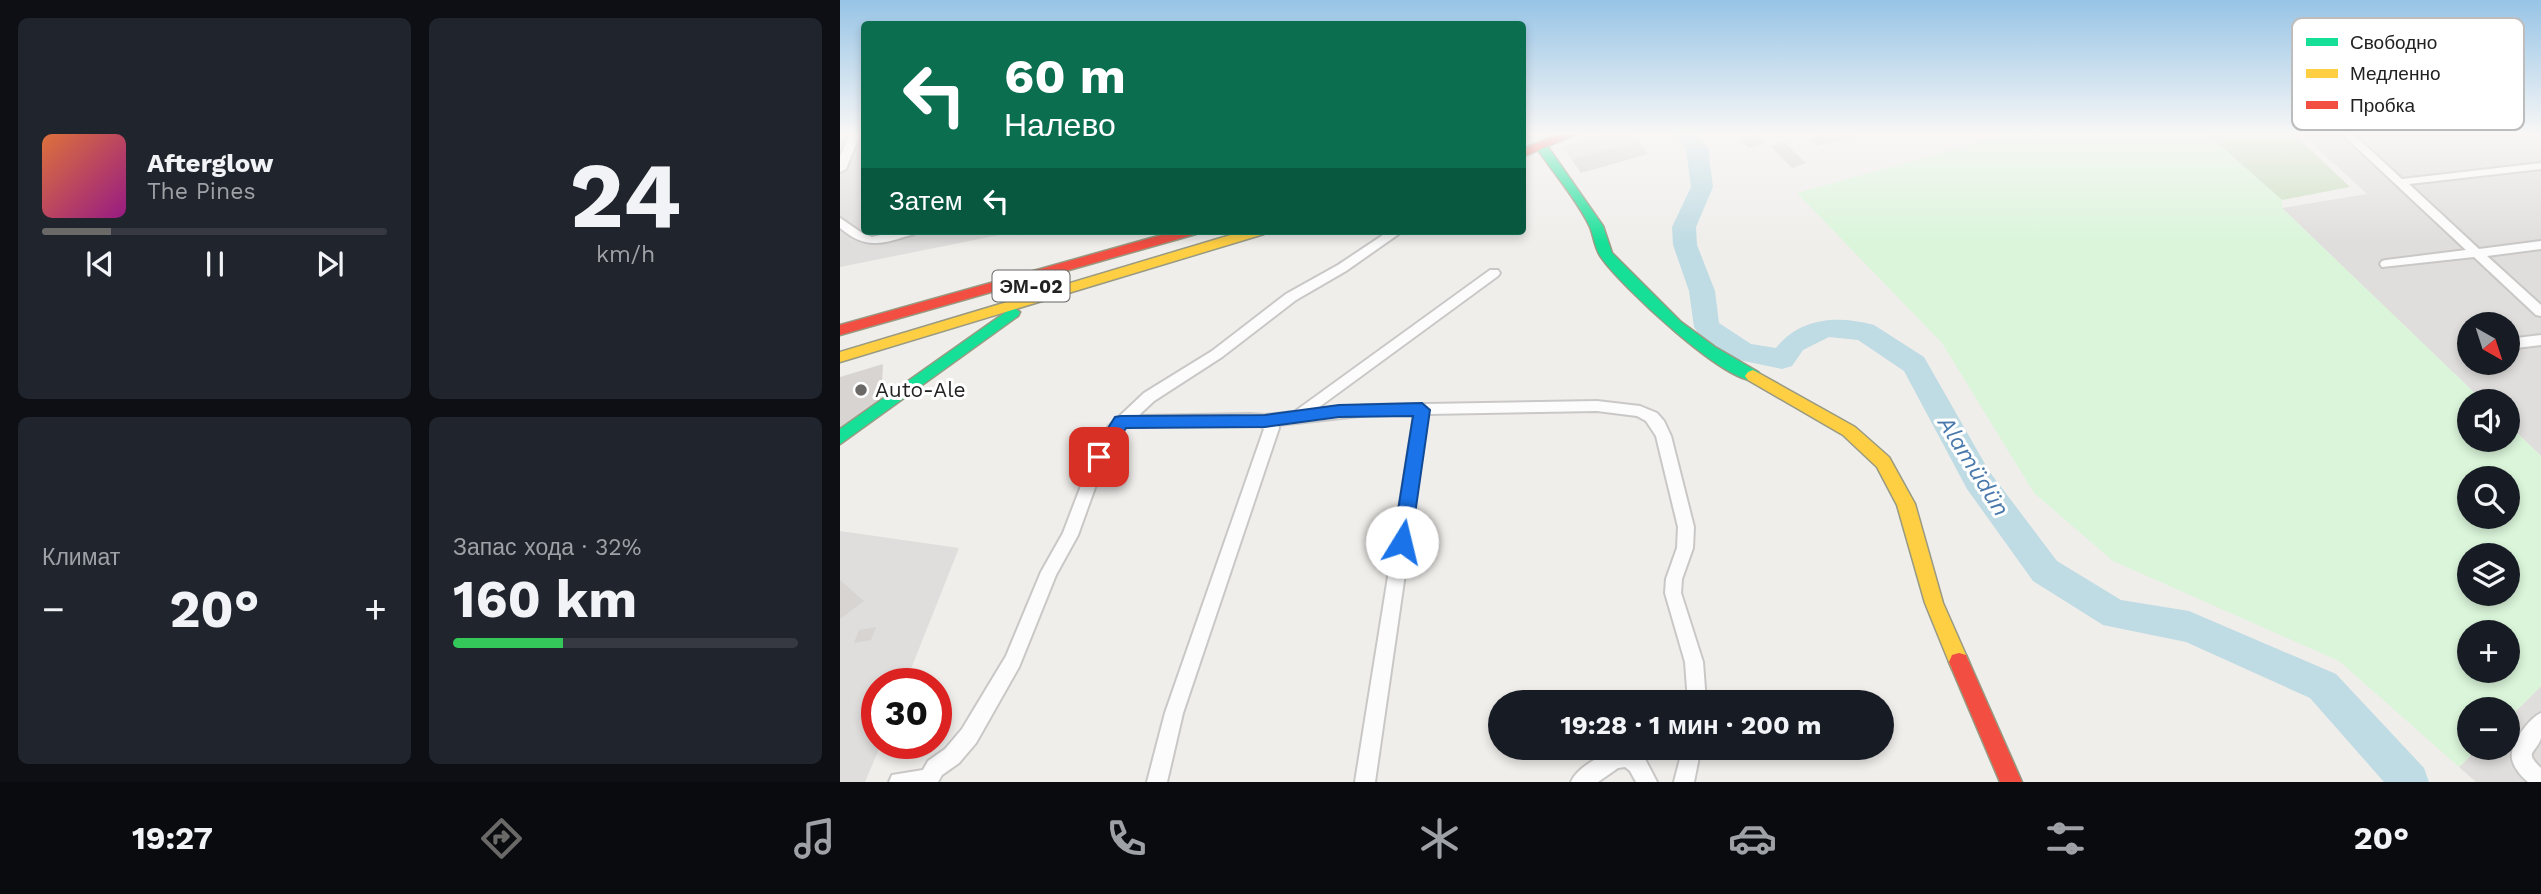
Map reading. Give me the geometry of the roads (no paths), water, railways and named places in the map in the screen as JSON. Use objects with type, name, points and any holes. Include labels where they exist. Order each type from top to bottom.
[{"type":"main road","points":[[1559,170],[1595,226],[1606,255],[1676,326],[1710,351],[1849,431],[1883,462],[1906,504],[1934,603],[2011,782]]},
{"type":"main road","points":[[840,314],[1135,235]]},
{"type":"main road","name":"ЭМ-02","points":[[840,330],[1177,235]]},
{"type":"main road","name":"ЭМ-02","points":[[840,341],[1207,235]]},
{"type":"main road","points":[[840,358],[1246,235]]},
{"type":"main road","points":[[840,438],[1031,299]]},
{"type":"street","points":[[2388,170],[2541,312]]},
{"type":"street","points":[[2401,182],[2502,170]]},
{"type":"street","points":[[840,222],[858,239],[869,242],[894,235]]},
{"type":"street","points":[[899,782],[927,780],[969,736],[1013,661],[1049,572],[1070,535],[1099,457],[1121,422],[1149,397],[1217,354],[1291,298],[1391,235]]},
{"type":"street","points":[[2386,264],[2541,245]]},
{"type":"street","points":[[1297,417],[1494,273]]},
{"type":"street","points":[[2520,343],[2541,340]]},
{"type":"street","points":[[1121,422],[1265,421],[1339,411],[1624,407],[1646,412],[1659,424],[1669,451],[1675,488],[1685,522],[1686,543],[1674,572],[1672,593],[1694,653],[1696,690]]},
{"type":"street","points":[[1365,782],[1422,410]]},
{"type":"street","points":[[1157,782],[1174,713],[1272,428],[1265,421]]},
{"type":"street","points":[[2541,722],[2520,753],[2521,761],[2541,781]]},
{"type":"street","points":[[1581,782],[1614,759],[1627,757],[1637,764],[1647,782]]},
{"type":"street","points":[[1684,782],[1689,760]]},
{"type":"waterway","name":"Alamüdün","points":[[1700,170],[1702,187],[1684,227],[1685,245],[1702,291],[1707,327],[1744,352],[1782,359],[1794,343],[1826,327],[1865,332],[1914,364],[1978,480],[2045,571],[2115,614],[2189,627],[2323,686],[2410,782]]},
{"type":"place","name":"Auto-Ale","points":[[861,390]]}]
